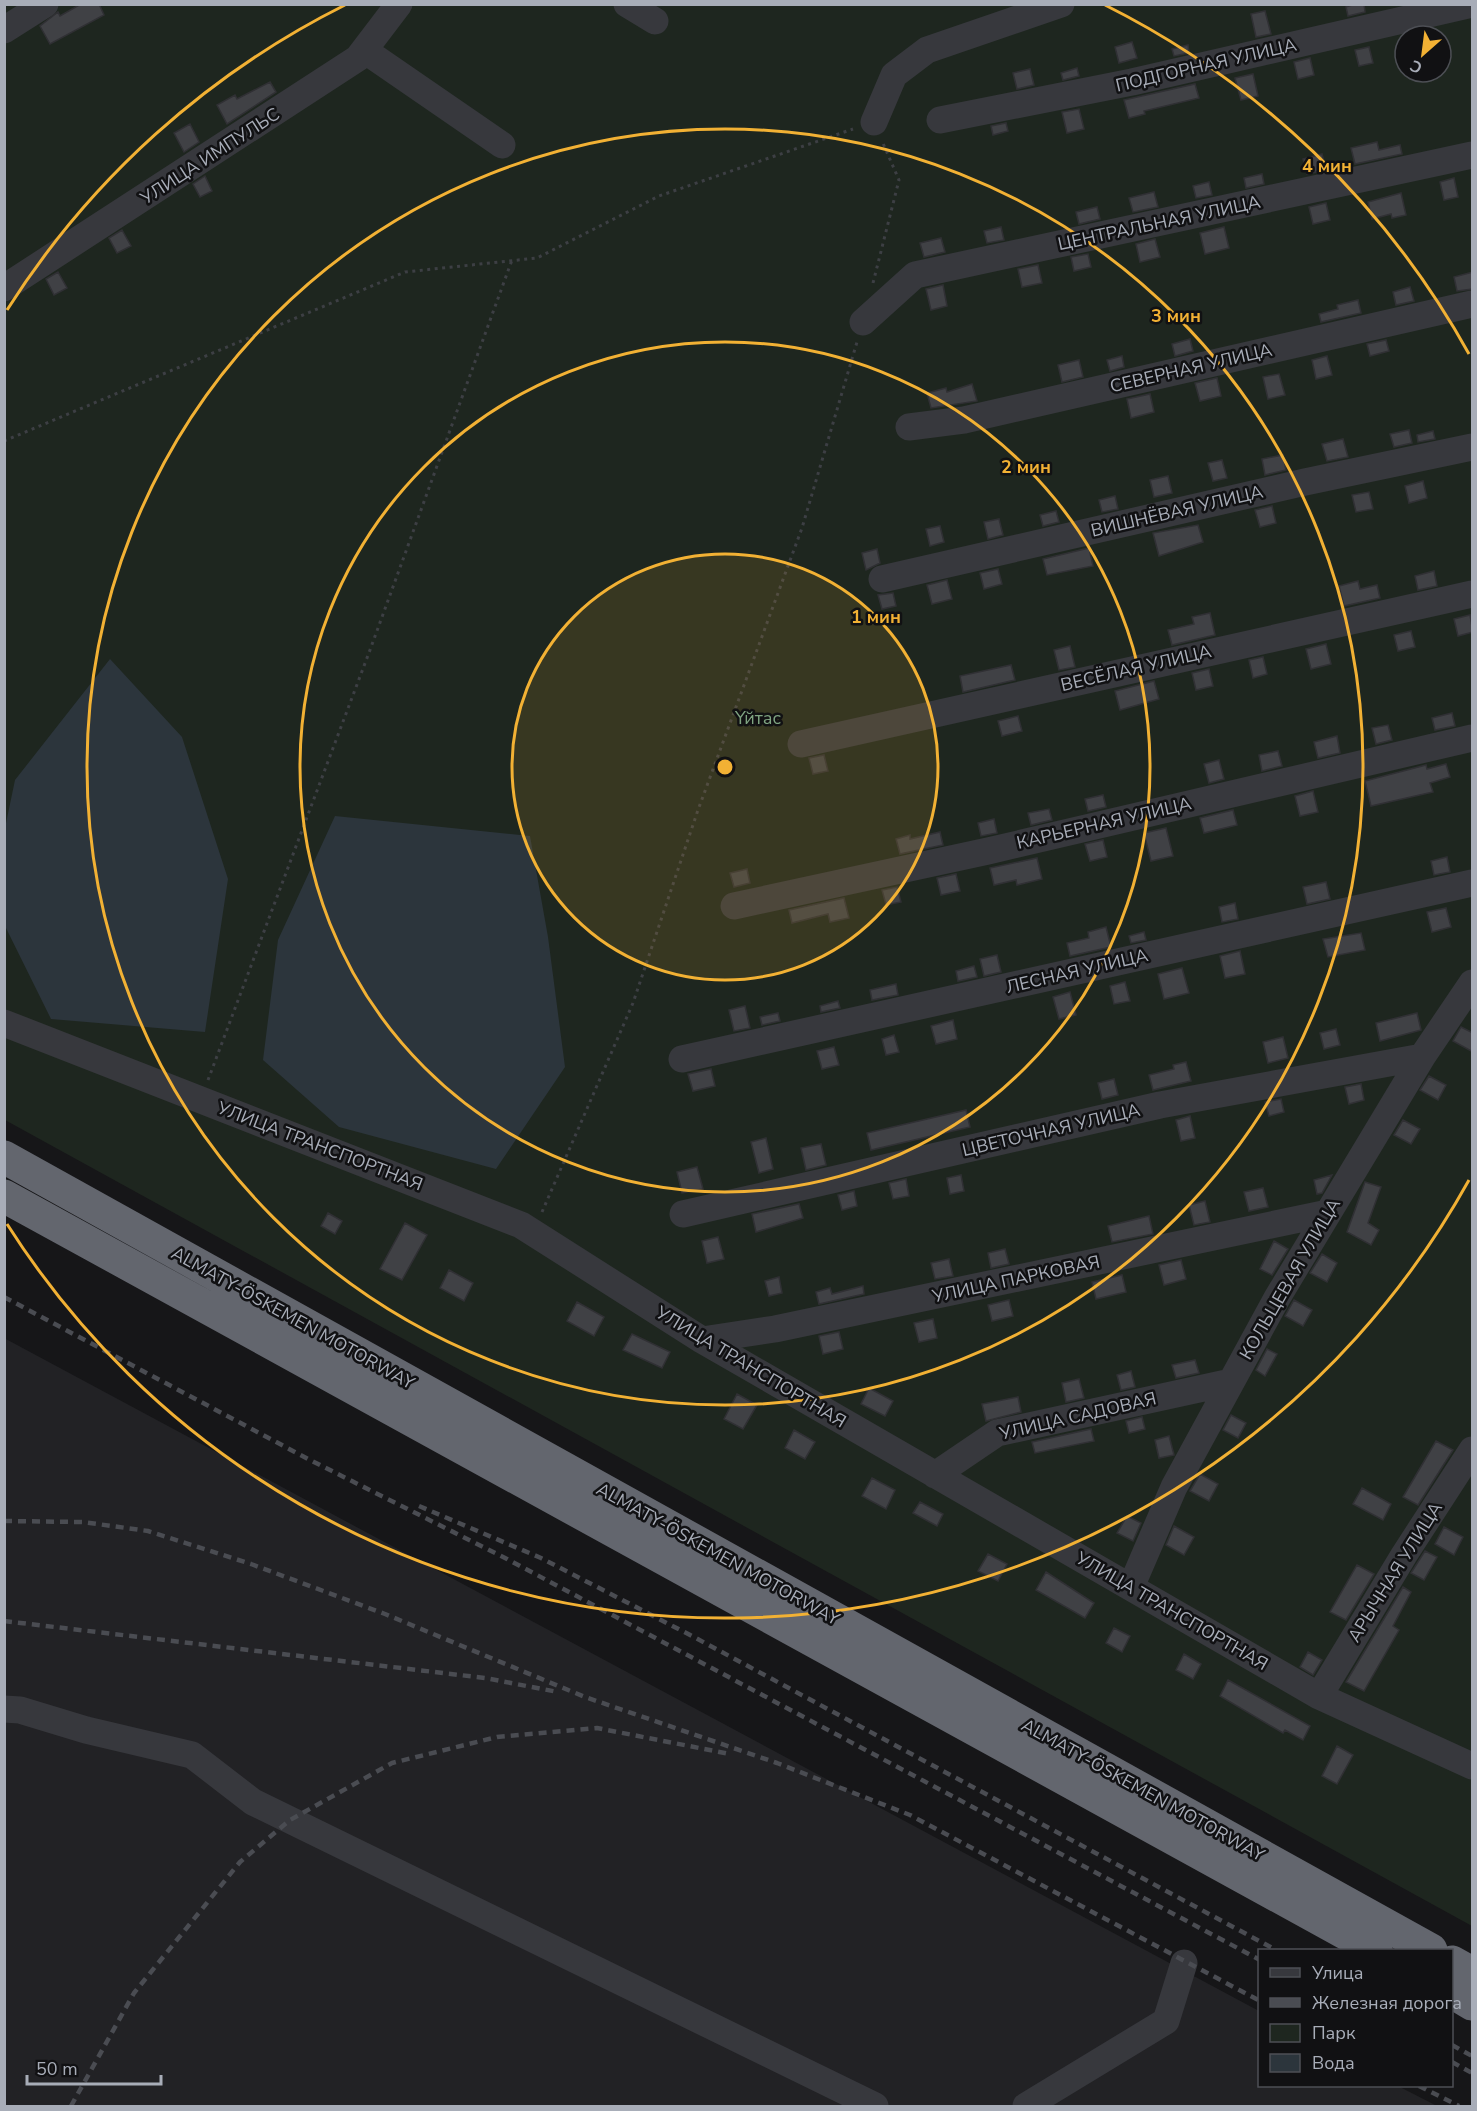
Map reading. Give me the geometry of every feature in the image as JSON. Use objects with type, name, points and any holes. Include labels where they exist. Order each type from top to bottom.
[{"type":"highway","name":"ALMATY-ÖSKEMEN MOTORWAY","points":[[4,1157],[1082,1772],[1374,1949]]},
{"type":"highway","name":"ALMATY-ÖSKEMEN MOTORWAY","points":[[4,1196],[1082,1772],[1429,1949]]},
{"type":"highway","points":[[1453,1963],[1473,1973]]},
{"type":"highway","points":[[1453,1993],[1473,2004]]},
{"type":"street","points":[[4,30],[45,4]]},
{"type":"street","name":"УЛИЦА ИМПУЛЬС","points":[[4,288],[358,58],[399,4]]},
{"type":"street","points":[[627,4],[655,21]]},
{"type":"street","points":[[874,122],[894,75],[927,50],[1061,4]]},
{"type":"street","name":"ПОДГОРНАЯ УЛИЦА","points":[[940,120],[1132,82],[1472,4]]},
{"type":"street","points":[[364,50],[502,145]]},
{"type":"street","name":"ЦЕНТРАЛЬНАЯ УЛИЦА","points":[[862,322],[915,275],[1473,155]]},
{"type":"street","name":"СЕВЕРНАЯ УЛИЦА","points":[[909,427],[964,420],[1473,304]]},
{"type":"street","name":"ВИШНЁВАЯ УЛИЦА","points":[[882,579],[1271,490],[1473,447]]},
{"type":"street","name":"ВЕСЁЛАЯ УЛИЦА","points":[[801,744],[1473,594]]},
{"type":"street","name":"КАРЬЕРНАЯ УЛИЦА","points":[[734,906],[988,851],[1473,738]]},
{"type":"street","name":"ЛЕСНАЯ УЛИЦА","points":[[682,1059],[1473,883]]},
{"type":"street","name":"КОЛЬЦЕВАЯ УЛИЦА","points":[[1131,1587],[1174,1487],[1276,1298],[1422,1057],[1473,983]]},
{"type":"street","name":"УЛИЦА ТРАНСПОРТНАЯ","points":[[4,1023],[521,1225],[702,1340],[1319,1696],[1473,1766]]},
{"type":"street","name":"ЦВЕТОЧНАЯ УЛИЦА","points":[[683,1214],[1160,1105],[1422,1057]]},
{"type":"street","name":"УЛИЦА ПАРКОВАЯ","points":[[702,1340],[775,1329],[1328,1213]]},
{"type":"street","name":"УЛИЦА САДОВАЯ","points":[[935,1475],[997,1433],[1231,1382]]},
{"type":"street","name":"АРЫЧНАЯ УЛИЦА","points":[[1319,1696],[1404,1555],[1473,1450]]},
{"type":"street","points":[[4,1709],[20,1710],[86,1730],[192,1755],[253,1802],[875,2106]]},
{"type":"street","points":[[1037,2105],[1166,2021],[1184,1963]]},
{"type":"path","points":[[4,441],[405,272],[537,258],[659,196],[874,122],[899,180],[862,322],[802,528],[698,810],[633,1003],[533,1233]]},
{"type":"path","points":[[201,1100],[370,650],[512,260]]},
{"type":"shaded area","points":[[4,1338],[1258,2010],[1258,2087],[1400,2087],[1437,2106],[5,2106]]},
{"type":"green space","name":"Үйтас","points":[[5,5],[1472,5],[1472,1926],[5,1120]]},
{"type":"water","points":[[110,659],[182,737],[228,879],[205,1032],[51,1019],[5,926],[5,828],[15,780]]},
{"type":"water","points":[[335,816],[530,836],[548,937],[565,1067],[496,1169],[339,1127],[263,1060],[278,940]]},
{"type":"building","points":[[81,4],[99,4],[104,15],[50,44],[40,26],[58,12],[60,16]]},
{"type":"building","points":[[1364,4],[1365,12],[1348,16],[1346,7]]},
{"type":"building","points":[[1265,11],[1271,34],[1256,37],[1251,14]]},
{"type":"building","points":[[1132,42],[1137,58],[1119,63],[1115,47]]},
{"type":"building","points":[[1188,45],[1189,53],[1174,56],[1172,49]]},
{"type":"building","points":[[1369,47],[1373,63],[1359,66],[1355,50]]},
{"type":"building","points":[[1310,58],[1314,75],[1298,79],[1294,62]]},
{"type":"building","points":[[1077,68],[1079,76],[1063,80],[1061,73]]},
{"type":"building","points":[[1030,69],[1034,85],[1017,89],[1013,73]]},
{"type":"building","points":[[1253,74],[1258,96],[1241,100],[1235,78]]},
{"type":"building","points":[[270,82],[276,92],[227,124],[217,105],[235,95],[237,99]]},
{"type":"building","points":[[1195,84],[1199,98],[1144,111],[1145,114],[1129,118],[1124,100]]},
{"type":"building","points":[[1079,109],[1084,129],[1067,133],[1062,112]]},
{"type":"building","points":[[1006,123],[1008,131],[993,135],[991,126]]},
{"type":"building","points":[[190,124],[199,142],[184,152],[174,133]]},
{"type":"building","points":[[1377,142],[1379,150],[1400,145],[1402,154],[1355,164],[1351,148]]},
{"type":"building","points":[[1322,154],[1326,170],[1307,174],[1303,159]]},
{"type":"building","points":[[1262,174],[1264,184],[1246,188],[1244,178]]},
{"type":"building","points":[[205,176],[212,191],[200,197],[193,184]]},
{"type":"building","points":[[1454,178],[1458,197],[1444,200],[1440,182]]},
{"type":"building","points":[[1209,182],[1212,195],[1196,198],[1193,186]]},
{"type":"building","points":[[1154,192],[1158,207],[1133,212],[1129,198]]},
{"type":"building","points":[[1401,193],[1406,215],[1392,218],[1391,214],[1372,219],[1368,202]]},
{"type":"building","points":[[1326,203],[1330,220],[1313,224],[1309,207]]},
{"type":"building","points":[[1097,207],[1100,219],[1079,224],[1076,212]]},
{"type":"building","points":[[1001,227],[1004,240],[987,243],[984,231]]},
{"type":"building","points":[[1224,227],[1229,248],[1205,254],[1200,233]]},
{"type":"building","points":[[122,230],[131,246],[117,253],[109,238]]},
{"type":"building","points":[[941,238],[945,252],[924,257],[920,243]]},
{"type":"building","points":[[1155,239],[1160,257],[1140,262],[1136,244]]},
{"type":"building","points":[[1088,254],[1091,267],[1074,271],[1071,257]]},
{"type":"building","points":[[1038,265],[1042,283],[1022,287],[1018,269]]},
{"type":"building","points":[[58,272],[67,288],[54,295],[46,279]]},
{"type":"building","points":[[1473,272],[1473,289],[1457,291],[1454,277]]},
{"type":"building","points":[[943,285],[947,306],[931,310],[926,289]]},
{"type":"building","points":[[1410,287],[1414,301],[1396,305],[1393,292]]},
{"type":"building","points":[[1358,300],[1361,313],[1321,322],[1319,314],[1338,309],[1337,305]]},
{"type":"building","points":[[1190,339],[1193,351],[1175,356],[1172,344]]},
{"type":"building","points":[[1386,340],[1389,351],[1370,356],[1367,344]]},
{"type":"building","points":[[1122,356],[1124,367],[1110,371],[1107,360]]},
{"type":"building","points":[[1327,356],[1332,375],[1316,379],[1312,360]]},
{"type":"building","points":[[1079,360],[1083,377],[1062,382],[1058,365]]},
{"type":"building","points":[[1279,374],[1285,395],[1268,399],[1263,377]]},
{"type":"building","points":[[1217,378],[1221,396],[1200,401],[1195,383]]},
{"type":"building","points":[[972,384],[977,401],[931,408],[927,393],[946,388],[947,392]]},
{"type":"building","points":[[1150,394],[1154,412],[1131,418],[1127,399]]},
{"type":"building","points":[[1409,430],[1412,443],[1394,447],[1390,434]]},
{"type":"building","points":[[1433,431],[1435,439],[1418,442],[1417,435]]},
{"type":"building","points":[[1343,439],[1348,457],[1327,461],[1322,444]]},
{"type":"building","points":[[1283,455],[1286,470],[1265,475],[1262,459]]},
{"type":"building","points":[[1222,460],[1227,478],[1213,481],[1208,463]]},
{"type":"building","points":[[1168,476],[1172,493],[1154,497],[1150,480]]},
{"type":"building","points":[[1423,481],[1427,498],[1409,503],[1405,486]]},
{"type":"building","points":[[1369,492],[1373,509],[1356,512],[1352,495]]},
{"type":"building","points":[[1115,496],[1118,509],[1102,512],[1099,500]]},
{"type":"building","points":[[1272,506],[1276,523],[1260,527],[1255,510]]},
{"type":"building","points":[[1056,511],[1059,522],[1043,526],[1040,515]]},
{"type":"building","points":[[999,519],[1003,535],[988,539],[984,522]]},
{"type":"building","points":[[1198,525],[1203,542],[1159,556],[1153,533]]},
{"type":"building","points":[[940,526],[944,542],[930,546],[926,529]]},
{"type":"building","points":[[1089,548],[1093,566],[1047,575],[1043,559]]},
{"type":"building","points":[[877,549],[880,563],[866,570],[862,553]]},
{"type":"building","points":[[998,569],[1002,584],[984,589],[980,573]]},
{"type":"building","points":[[1434,571],[1437,586],[1418,590],[1415,576]]},
{"type":"building","points":[[947,580],[952,599],[932,604],[927,585]]},
{"type":"building","points":[[1358,581],[1360,589],[1377,585],[1380,598],[1344,606],[1339,586]]},
{"type":"building","points":[[893,593],[896,606],[882,609],[878,595]]},
{"type":"building","points":[[1210,613],[1215,635],[1172,645],[1168,630],[1194,624],[1192,617]]},
{"type":"building","points":[[1470,615],[1473,632],[1458,636],[1454,619]]},
{"type":"building","points":[[1411,631],[1415,647],[1398,651],[1394,635]]},
{"type":"building","points":[[1326,644],[1331,664],[1311,669],[1306,649]]},
{"type":"building","points":[[1070,646],[1075,667],[1059,670],[1054,650]]},
{"type":"building","points":[[1263,657],[1267,674],[1253,678],[1249,660]]},
{"type":"building","points":[[1011,665],[1015,680],[963,692],[960,676]]},
{"type":"building","points":[[1209,669],[1213,686],[1196,690],[1192,673]]},
{"type":"building","points":[[1154,681],[1159,699],[1120,710],[1115,691]]},
{"type":"building","points":[[1452,713],[1455,726],[1435,730],[1432,718]]},
{"type":"building","points":[[1018,716],[1022,731],[1002,736],[998,721]]},
{"type":"building","points":[[1388,725],[1392,740],[1376,744],[1372,728]]},
{"type":"building","points":[[1337,736],[1340,753],[1318,758],[1314,742]]},
{"type":"building","points":[[1278,751],[1282,766],[1262,771],[1259,755]]},
{"type":"building","points":[[824,755],[828,771],[813,774],[809,758]]},
{"type":"building","points":[[1219,760],[1224,779],[1209,783],[1204,764]]},
{"type":"building","points":[[1446,764],[1450,777],[1430,783],[1433,792],[1371,806],[1365,781],[1426,765],[1427,769]]},
{"type":"building","points":[[1313,791],[1318,812],[1300,816],[1295,796]]},
{"type":"building","points":[[1103,795],[1106,807],[1088,811],[1085,799]]},
{"type":"building","points":[[1049,809],[1052,820],[1031,825],[1028,813]]},
{"type":"building","points":[[1233,810],[1237,825],[1204,833],[1200,818]]},
{"type":"building","points":[[994,819],[997,833],[981,836],[978,823]]},
{"type":"building","points":[[1166,828],[1173,856],[1151,861],[1144,833]]},
{"type":"building","points":[[940,832],[943,845],[900,854],[896,839],[910,835],[910,839]]},
{"type":"building","points":[[1103,840],[1107,857],[1090,861],[1085,844]]},
{"type":"building","points":[[1447,857],[1450,872],[1434,875],[1431,861]]},
{"type":"building","points":[[1037,858],[1042,879],[1017,885],[1016,880],[994,885],[990,868]]},
{"type":"building","points":[[747,869],[750,883],[734,887],[730,873]]},
{"type":"building","points":[[956,874],[960,891],[941,895],[937,878]]},
{"type":"building","points":[[1326,882],[1330,899],[1307,904],[1303,887]]},
{"type":"building","points":[[897,887],[901,902],[886,905],[882,890]]},
{"type":"building","points":[[844,898],[849,918],[830,922],[828,914],[792,923],[789,910]]},
{"type":"building","points":[[1235,903],[1238,919],[1222,922],[1219,907]]},
{"type":"building","points":[[1446,908],[1451,927],[1432,932],[1427,912]]},
{"type":"building","points":[[1106,927],[1111,947],[1070,956],[1067,943],[1089,938],[1088,932]]},
{"type":"building","points":[[1144,932],[1146,940],[1131,943],[1129,936]]},
{"type":"building","points":[[1361,933],[1365,950],[1328,957],[1323,939]]},
{"type":"building","points":[[1240,951],[1245,974],[1225,978],[1220,956]]},
{"type":"building","points":[[997,955],[1001,972],[984,976],[980,959]]},
{"type":"building","points":[[974,966],[977,977],[958,981],[956,971]]},
{"type":"building","points":[[1182,968],[1189,993],[1164,999],[1158,974]]},
{"type":"building","points":[[1125,982],[1130,1001],[1114,1004],[1110,986]]},
{"type":"building","points":[[896,984],[898,995],[872,1000],[870,990]]},
{"type":"building","points":[[1070,992],[1076,1015],[1059,1019],[1053,997]]},
{"type":"building","points":[[838,1001],[840,1008],[821,1012],[820,1006]]},
{"type":"building","points":[[745,1006],[750,1028],[734,1031],[729,1010]]},
{"type":"building","points":[[778,1013],[780,1021],[762,1025],[760,1017]]},
{"type":"building","points":[[1417,1013],[1421,1030],[1380,1041],[1376,1023]]},
{"type":"building","points":[[953,1020],[957,1039],[936,1044],[931,1026]]},
{"type":"building","points":[[1461,1027],[1473,1033],[1473,1052],[1453,1041]]},
{"type":"building","points":[[1336,1029],[1340,1045],[1324,1049],[1320,1033]]},
{"type":"building","points":[[894,1035],[899,1052],[886,1055],[882,1039]]},
{"type":"building","points":[[1283,1037],[1288,1058],[1268,1063],[1263,1042]]},
{"type":"building","points":[[834,1047],[839,1065],[822,1069],[817,1051]]},
{"type":"building","points":[[1186,1062],[1191,1081],[1153,1090],[1149,1075],[1174,1069],[1173,1065]]},
{"type":"building","points":[[711,1069],[715,1086],[693,1091],[688,1074]]},
{"type":"building","points":[[1429,1076],[1446,1085],[1438,1100],[1420,1090]]},
{"type":"building","points":[[1114,1079],[1118,1095],[1102,1099],[1098,1083]]},
{"type":"building","points":[[1361,1084],[1364,1100],[1349,1104],[1345,1087]]},
{"type":"building","points":[[1281,1099],[1284,1112],[1269,1116],[1265,1102]]},
{"type":"building","points":[[966,1110],[970,1127],[871,1150],[867,1133]]},
{"type":"building","points":[[1190,1116],[1195,1138],[1181,1141],[1176,1120]]},
{"type":"building","points":[[1403,1120],[1420,1129],[1411,1144],[1394,1135]]},
{"type":"building","points":[[766,1138],[773,1169],[759,1173],[751,1142]]},
{"type":"building","points":[[821,1144],[826,1165],[806,1170],[801,1148]]},
{"type":"building","points":[[697,1167],[703,1189],[682,1193],[677,1172]]},
{"type":"building","points":[[961,1175],[964,1191],[950,1194],[947,1178]]},
{"type":"building","points":[[1332,1175],[1322,1193],[1317,1194],[1314,1180]]},
{"type":"building","points":[[906,1179],[909,1196],[893,1199],[889,1183]]},
{"type":"building","points":[[1365,1182],[1381,1187],[1368,1223],[1379,1230],[1371,1245],[1347,1232]]},
{"type":"building","points":[[1263,1188],[1268,1207],[1249,1211],[1244,1192]]},
{"type":"building","points":[[854,1191],[857,1206],[842,1210],[838,1195]]},
{"type":"building","points":[[1205,1201],[1210,1222],[1194,1225],[1189,1205]]},
{"type":"building","points":[[799,1204],[803,1218],[756,1232],[752,1214]]},
{"type":"building","points":[[328,1213],[342,1221],[335,1234],[321,1226]]},
{"type":"building","points":[[1149,1216],[1153,1234],[1112,1242],[1108,1226]]},
{"type":"building","points":[[405,1223],[427,1235],[402,1280],[380,1269]]},
{"type":"building","points":[[718,1237],[724,1259],[707,1263],[702,1241]]},
{"type":"building","points":[[1274,1241],[1288,1249],[1272,1275],[1260,1269]]},
{"type":"building","points":[[1005,1249],[1009,1264],[991,1268],[988,1253]]},
{"type":"building","points":[[1322,1254],[1337,1263],[1327,1282],[1310,1273]]},
{"type":"building","points":[[949,1259],[953,1276],[935,1279],[931,1263]]},
{"type":"building","points":[[1181,1260],[1186,1279],[1164,1285],[1159,1265]]},
{"type":"building","points":[[449,1270],[473,1283],[464,1301],[440,1288]]},
{"type":"building","points":[[1122,1275],[1126,1292],[1096,1299],[1092,1282]]},
{"type":"building","points":[[779,1277],[782,1293],[769,1296],[765,1281]]},
{"type":"building","points":[[863,1286],[864,1294],[819,1304],[816,1292],[830,1288],[832,1294]]},
{"type":"building","points":[[1009,1300],[1013,1316],[992,1321],[988,1305]]},
{"type":"building","points":[[1294,1300],[1312,1310],[1303,1326],[1285,1316]]},
{"type":"building","points":[[577,1302],[604,1317],[594,1336],[567,1321]]},
{"type":"building","points":[[933,1319],[937,1338],[919,1342],[914,1323]]},
{"type":"building","points":[[839,1332],[843,1349],[823,1354],[819,1336]]},
{"type":"building","points":[[632,1334],[670,1352],[662,1368],[623,1350]]},
{"type":"building","points":[[1267,1349],[1277,1354],[1265,1376],[1256,1370]]},
{"type":"building","points":[[1195,1360],[1199,1373],[1176,1378],[1172,1365]]},
{"type":"building","points":[[1131,1371],[1135,1387],[1121,1390],[1117,1375]]},
{"type":"building","points":[[1079,1379],[1084,1398],[1066,1402],[1062,1383]]},
{"type":"building","points":[[869,1388],[893,1401],[885,1416],[861,1404]]},
{"type":"building","points":[[737,1394],[757,1405],[743,1429],[724,1419]]},
{"type":"building","points":[[1018,1397],[1021,1412],[986,1421],[982,1404]]},
{"type":"building","points":[[1231,1415],[1246,1423],[1238,1438],[1223,1430]]},
{"type":"building","points":[[1142,1417],[1145,1429],[1129,1433],[1126,1421]]},
{"type":"building","points":[[1091,1429],[1094,1441],[1035,1453],[1032,1442]]},
{"type":"building","points":[[794,1430],[815,1442],[805,1459],[785,1448]]},
{"type":"building","points":[[1169,1436],[1174,1455],[1159,1458],[1155,1440]]},
{"type":"building","points":[[1436,1441],[1453,1450],[1418,1505],[1403,1497]]},
{"type":"building","points":[[1200,1474],[1218,1484],[1209,1501],[1190,1491]]},
{"type":"building","points":[[872,1478],[895,1490],[886,1509],[862,1496]]},
{"type":"building","points":[[1362,1488],[1391,1504],[1383,1520],[1353,1504]]},
{"type":"building","points":[[920,1502],[943,1514],[937,1526],[913,1513]]},
{"type":"building","points":[[1127,1516],[1141,1523],[1133,1541],[1117,1533]]},
{"type":"building","points":[[1174,1526],[1194,1537],[1184,1555],[1166,1545]]},
{"type":"building","points":[[1444,1527],[1463,1537],[1454,1555],[1435,1544]]},
{"type":"building","points":[[1425,1551],[1437,1557],[1424,1580],[1411,1573]]},
{"type":"building","points":[[988,1554],[1007,1564],[998,1581],[978,1571]]},
{"type":"building","points":[[1357,1565],[1374,1574],[1346,1620],[1330,1612]]},
{"type":"building","points":[[1046,1572],[1094,1603],[1085,1618],[1036,1590]]},
{"type":"building","points":[[1403,1587],[1411,1592],[1393,1626],[1399,1630],[1364,1691],[1346,1682]]},
{"type":"building","points":[[1114,1628],[1130,1636],[1122,1652],[1106,1643]]},
{"type":"building","points":[[1308,1652],[1322,1660],[1313,1675],[1300,1667]]},
{"type":"building","points":[[1184,1654],[1201,1664],[1193,1679],[1176,1670]]},
{"type":"building","points":[[1228,1680],[1310,1726],[1303,1740],[1285,1730],[1283,1733],[1220,1696]]},
{"type":"building","points":[[1337,1746],[1353,1755],[1337,1784],[1322,1776]]},
{"type":"railway","points":[[4,1297],[308,1459],[507,1559],[1258,1959]]},
{"type":"railway","points":[[419,1506],[541,1558],[692,1636],[1274,1949]]},
{"type":"railway","points":[[4,1521],[83,1522],[148,1531],[251,1564],[385,1614],[585,1697],[777,1763],[910,1815],[1258,2000]]},
{"type":"railway","points":[[4,1621],[485,1678],[558,1692]]},
{"type":"railway","points":[[71,2106],[134,1993],[240,1862],[290,1820],[392,1763],[497,1737],[597,1728],[730,1754]]},
{"type":"railway","points":[[1453,2046],[1472,2056]]},
{"type":"railway","points":[[1453,2063],[1472,2073]]},
{"type":"railway","points":[[1421,2087],[1459,2106]]}]
